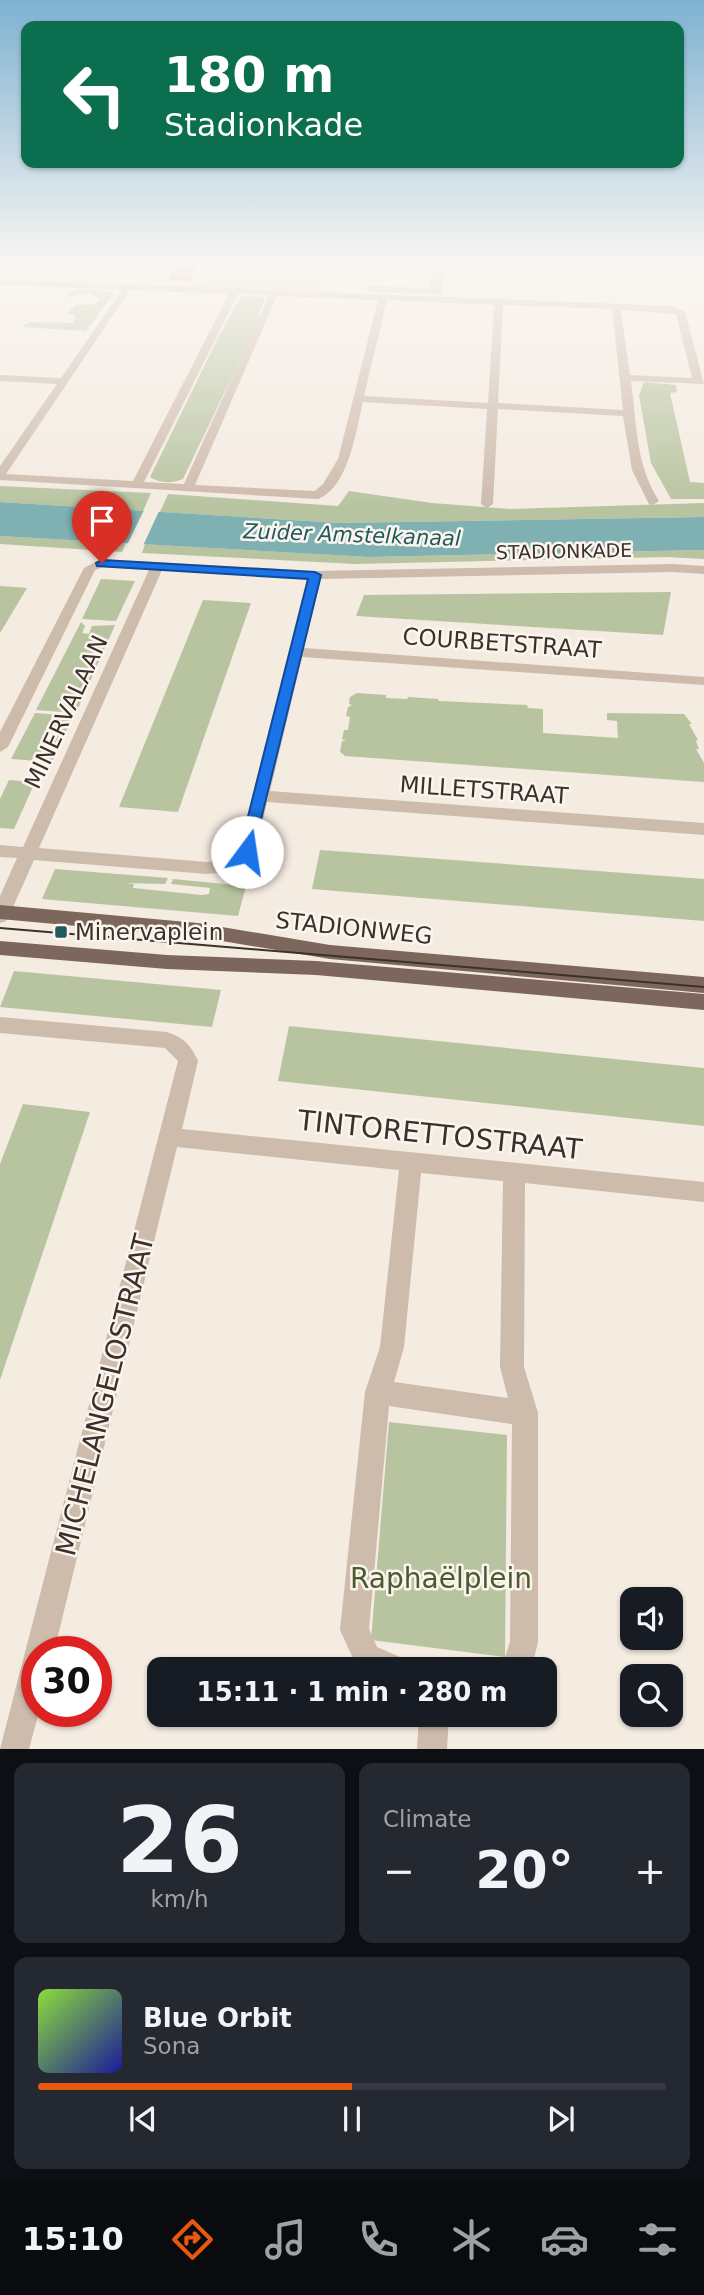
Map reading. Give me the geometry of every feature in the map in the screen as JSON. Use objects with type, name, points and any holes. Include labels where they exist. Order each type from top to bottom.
[{"type":"main road","name":"STADIONWEG","points":[[1,913],[198,930],[330,953],[704,985]]},
{"type":"main road","name":"STADIONWEG","points":[[0,948],[167,962],[316,968],[704,1002]]},
{"type":"street","points":[[87,346],[0,475],[136,486],[318,495],[328,486],[344,459],[372,346]]},
{"type":"street","points":[[136,486],[209,346]]},
{"type":"street","points":[[188,488],[251,346]]},
{"type":"street","points":[[487,504],[496,346]]},
{"type":"street","points":[[621,346],[629,404],[627,413],[638,474],[653,502]]},
{"type":"street","points":[[626,378],[701,381],[690,346]]},
{"type":"street","points":[[0,378],[63,381]]},
{"type":"street","points":[[359,400],[627,413]]},
{"type":"street","points":[[0,446],[17,447]]},
{"type":"street","name":"STADIONKADE","points":[[90,568],[102,563],[315,575],[673,568],[704,570]]},
{"type":"street","name":"MINERVALAAN","points":[[1,913],[63,774],[94,715],[157,566]]},
{"type":"street","name":"MINERVALAAN","points":[[0,747],[90,568]]},
{"type":"street","points":[[0,851],[225,869],[238,866],[247,852],[315,575]]},
{"type":"street","name":"COURBETSTRAAT","points":[[297,652],[704,681]]},
{"type":"street","name":"MILLETSTRAAT","points":[[261,796],[704,829]]},
{"type":"street","points":[[0,1025],[167,1040],[178,1044],[185,1051],[188,1061],[170,1137]]},
{"type":"street","name":"TINTORETTOSTRAAT","points":[[170,1137],[704,1192]]},
{"type":"street","name":"MICHELANGELOSTRAAT","points":[[43,1636],[170,1137]]},
{"type":"street","points":[[367,1657],[354,1630],[378,1392],[392,1347],[411,1162]]},
{"type":"street","points":[[514,1173],[512,1367],[525,1413],[524,1642],[520,1657]]},
{"type":"street","points":[[378,1392],[525,1413]]},
{"type":"street","points":[[14,1749],[21,1722]]},
{"type":"street","points":[[432,1749],[433,1727]]},
{"type":"green space","points":[[214,346],[247,346],[183,479],[166,482],[150,477]]},
{"type":"green space","points":[[644,382],[676,385],[677,392],[670,393],[690,482],[704,483],[704,499],[671,499],[651,463],[639,395]]},
{"type":"green space","points":[[0,486],[151,493],[143,511],[0,502]]},
{"type":"green space","points":[[349,491],[432,503],[510,509],[704,503],[704,517],[340,523],[160,512],[168,494],[338,506]]},
{"type":"green space","points":[[0,536],[126,543],[122,552],[0,544]]},
{"type":"green space","points":[[145,544],[369,557],[704,550],[704,559],[667,557],[356,564],[142,553]]},
{"type":"green space","points":[[101,579],[135,581],[116,621],[82,619]]},
{"type":"green space","points":[[0,586],[27,588],[0,633]]},
{"type":"green space","points":[[671,592],[663,635],[356,616],[364,595]]},
{"type":"green space","points":[[203,600],[251,603],[178,812],[119,807]]},
{"type":"green space","points":[[81,622],[85,626],[82,633],[89,634],[92,626],[115,625],[76,713],[36,710]]},
{"type":"green space","points":[[357,693],[386,695],[386,698],[527,705],[528,708],[543,709],[543,733],[618,738],[617,721],[607,720],[607,713],[684,714],[692,724],[689,724],[698,740],[699,749],[696,749],[704,763],[704,782],[345,756],[340,752],[342,741],[346,741],[342,739],[344,730],[348,730],[350,717],[346,716],[348,707],[352,705],[349,704],[350,697]]},
{"type":"green space","points":[[35,713],[73,716],[52,762],[11,759]]},
{"type":"green space","points":[[9,780],[35,782],[14,829],[0,828],[0,799]]},
{"type":"green space","points":[[320,850],[704,879],[704,921],[312,889]]},
{"type":"green space","points":[[55,869],[168,878],[165,884],[124,883],[134,884],[133,888],[202,895],[209,894],[210,888],[171,884],[173,879],[246,886],[238,916],[42,899]]},
{"type":"green space","points":[[14,971],[221,990],[212,1027],[0,1007]]},
{"type":"green space","points":[[289,1026],[704,1068],[704,1126],[278,1081]]},
{"type":"green space","points":[[23,1104],[90,1112],[0,1380],[0,1164]]},
{"type":"green space","name":"Raphaëlplein","points":[[389,1422],[507,1435],[505,1657],[371,1640]]},
{"type":"water","name":"Zuider Amstelkanaal","points":[[0,502],[340,523],[704,517],[704,550],[369,557],[0,536]]},
{"type":"pier","points":[[145,508],[160,509],[142,548],[126,547]]},
{"type":"tram line","points":[[0,928],[704,987]]},
{"type":"place","name":"Minervaplein","points":[[61,932]]},
{"type":"route","points":[[102,563],[315,575],[247,852]]}]
